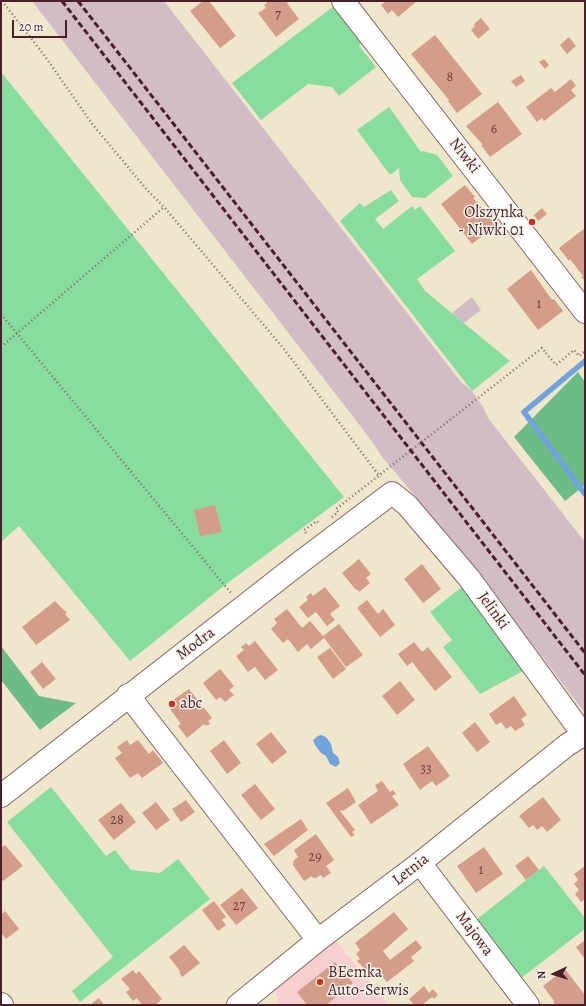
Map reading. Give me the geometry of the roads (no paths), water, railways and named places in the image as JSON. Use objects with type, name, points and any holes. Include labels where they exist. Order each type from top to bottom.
[{"type":"street","name":"Niwki","points":[[343,1],[585,312]]},
{"type":"street","name":"Modra","points":[[1,796],[128,695],[302,561],[392,494]]},
{"type":"street","name":"Jelinki","points":[[392,494],[407,505],[468,578],[584,736]]},
{"type":"street","points":[[128,695],[318,940]]},
{"type":"street","name":"Letnia","points":[[252,1001],[318,940],[420,863],[567,745],[584,736]]},
{"type":"street","name":"Majowa","points":[[420,863],[528,1005]]},
{"type":"water","points":[[321,735],[326,737],[331,744],[333,753],[338,757],[340,763],[336,767],[330,764],[326,756],[321,753],[315,745],[313,740]]},
{"type":"waterway","points":[[585,361],[524,412],[585,494]]},
{"type":"railway","points":[[62,1],[585,675]]},
{"type":"railway","points":[[78,1],[585,653]]},
{"type":"place","name":"Olszynka - Niwki 01","points":[[532,222]]},
{"type":"place","name":"abc","points":[[172,704]]},
{"type":"place","name":"BEemka Auto-Serwis","points":[[320,982]]}]
